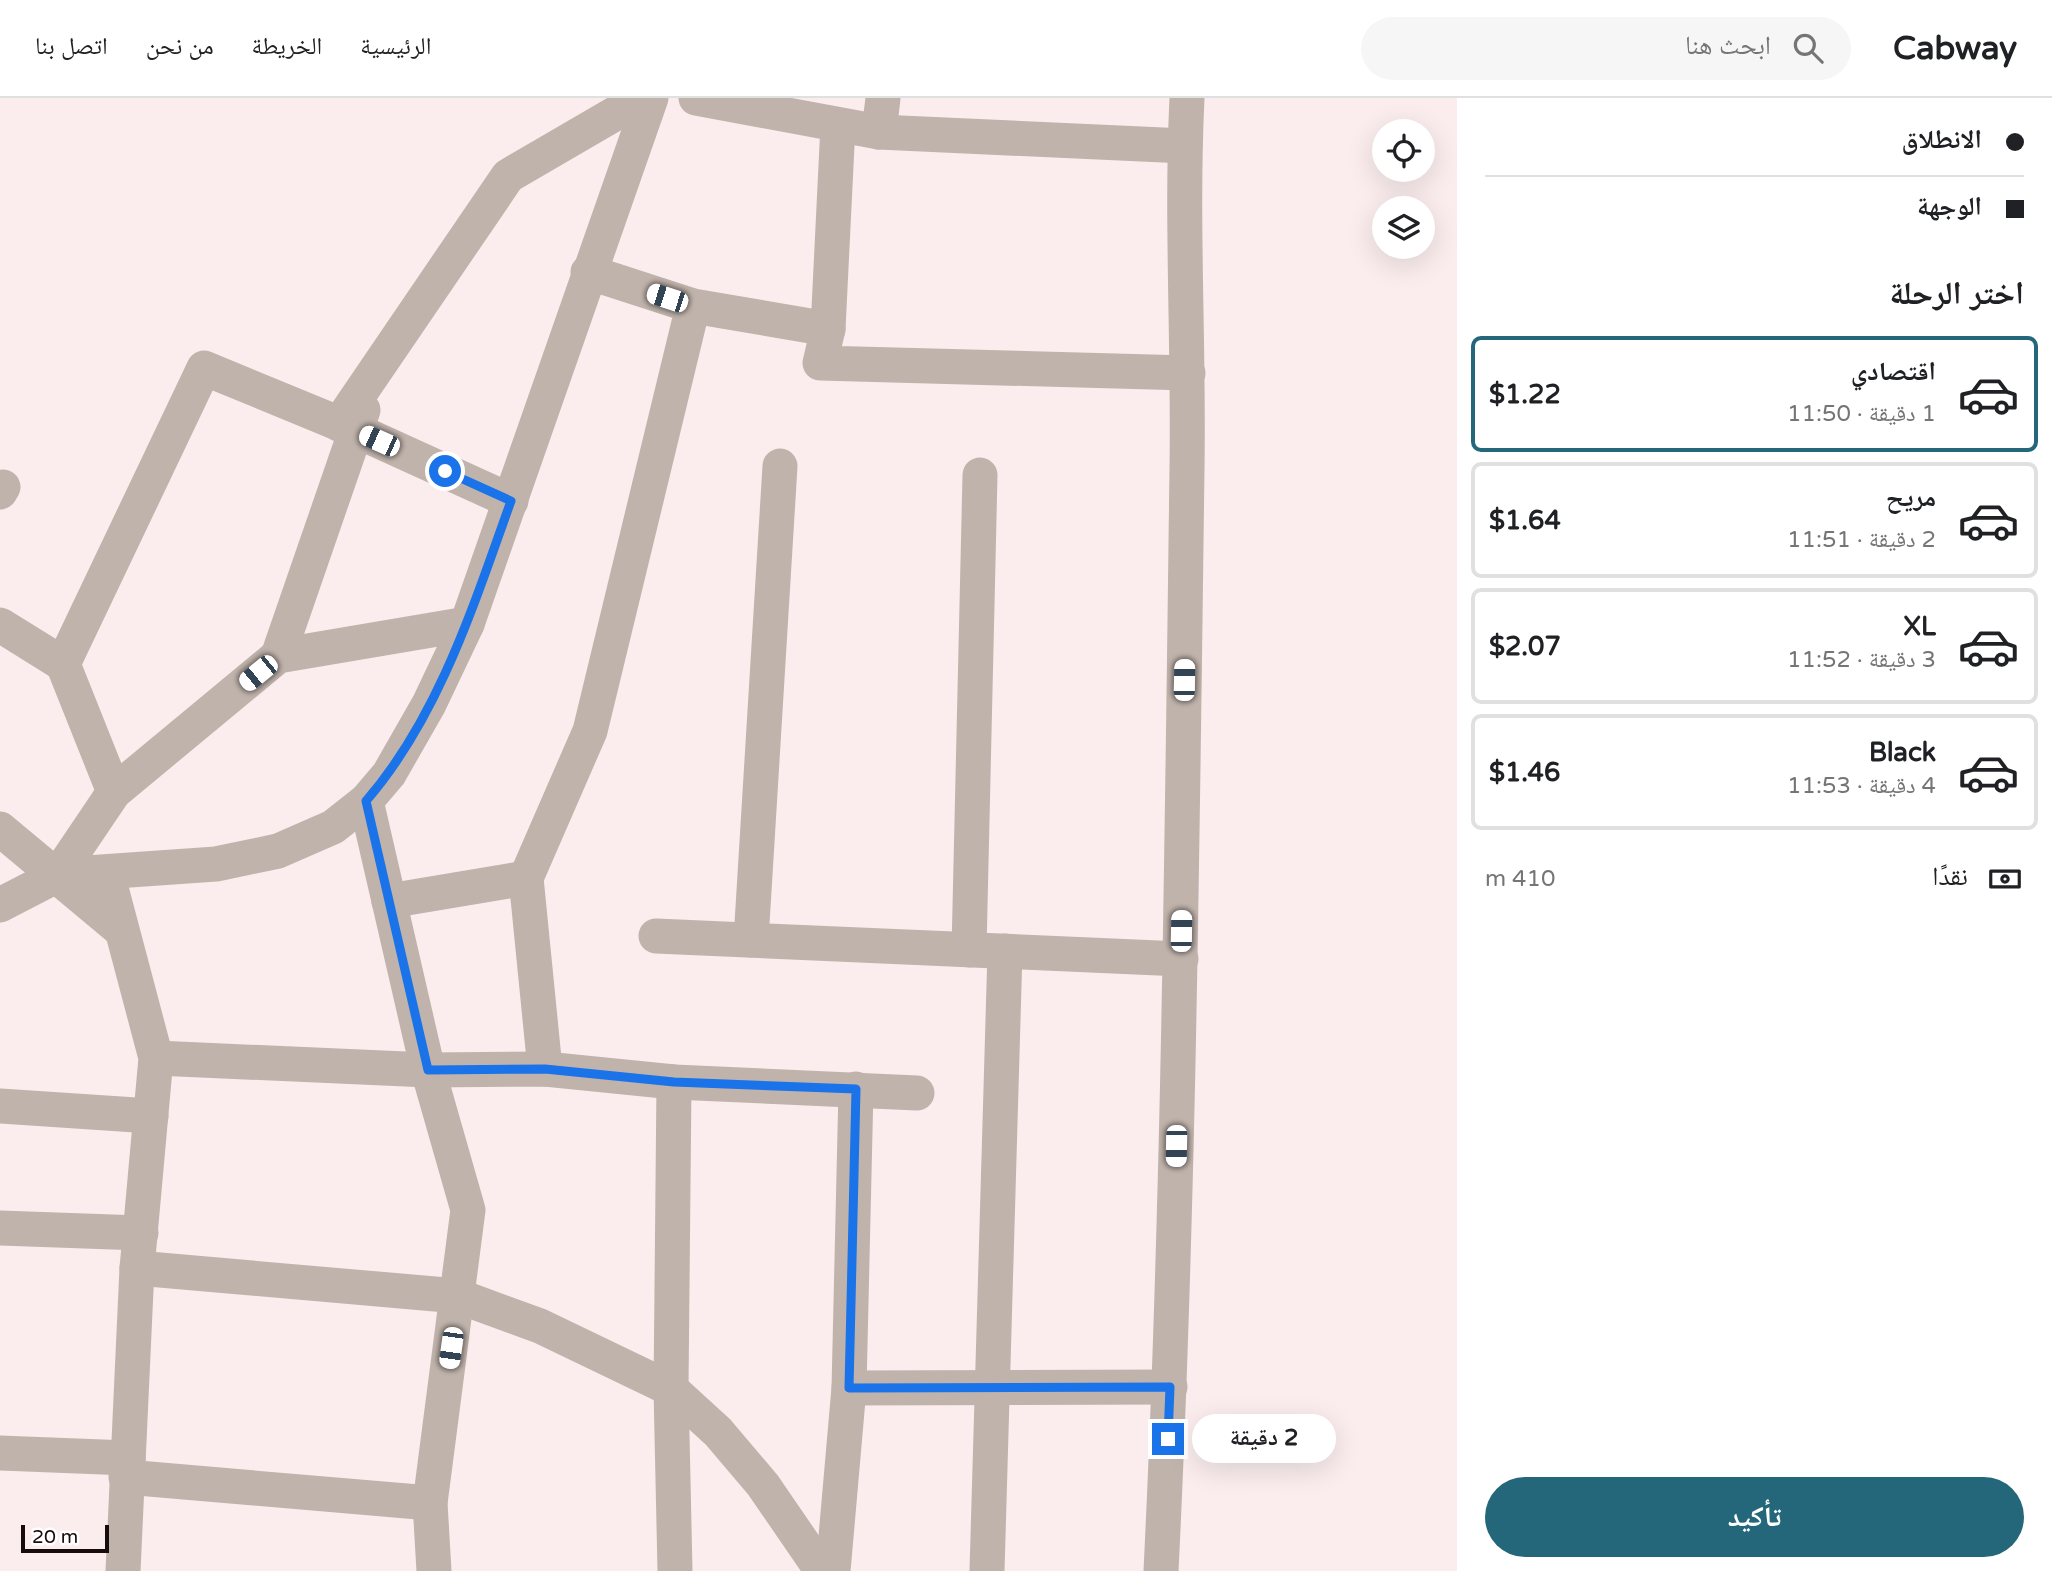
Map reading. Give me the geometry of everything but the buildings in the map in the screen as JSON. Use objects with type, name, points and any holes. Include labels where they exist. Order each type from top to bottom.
[{"type":"street","points":[[278,656],[348,427],[372,376],[508,176],[642,98]]},
{"type":"street","points":[[0,905],[58,875],[216,864],[278,851],[333,827],[366,801],[389,774],[423,716],[467,624],[651,98]]},
{"type":"street","points":[[696,98],[743,102],[878,132],[1185,146]]},
{"type":"street","points":[[878,132],[883,98]]},
{"type":"street","points":[[1161,1571],[1170,1387],[1181,959],[1188,373],[1185,146],[1187,98]]},
{"type":"street","points":[[838,125],[828,329],[820,363],[1188,373]]},
{"type":"street","points":[[589,272],[693,306],[828,329]]},
{"type":"street","points":[[545,1069],[526,878],[590,731],[693,306]]},
{"type":"street","points":[[63,664],[204,368],[348,427],[511,501]]},
{"type":"street","points":[[751,940],[780,467]]},
{"type":"street","points":[[969,950],[980,475]]},
{"type":"street","points":[[58,875],[114,792],[278,656],[467,624]]},
{"type":"street","points":[[0,625],[63,664],[114,792]]},
{"type":"street","points":[[366,801],[428,1070],[468,1210],[430,1503],[434,1571]]},
{"type":"street","points":[[0,829],[120,929]]},
{"type":"street","points":[[107,873],[156,1058],[137,1268],[123,1571]]},
{"type":"street","points":[[389,901],[526,878]]},
{"type":"street","points":[[656,936],[1181,959]]},
{"type":"street","points":[[987,1571],[1005,951]]},
{"type":"street","points":[[156,1058],[428,1070],[545,1069],[674,1082],[917,1093]]},
{"type":"street","points":[[674,1082],[671,1389],[675,1571]]},
{"type":"street","points":[[834,1571],[849,1388],[856,1089]]},
{"type":"street","points":[[0,1106],[151,1116]]},
{"type":"street","points":[[0,1228],[141,1233]]},
{"type":"street","points":[[137,1268],[458,1296],[540,1326],[671,1389],[718,1432],[763,1485],[822,1571]]},
{"type":"street","points":[[849,1388],[1170,1387]]},
{"type":"street","points":[[0,1453],[430,1503]]},
{"type":"route","points":[[445,471],[511,501],[467,624],[429,704],[389,774],[366,801],[428,1070],[545,1069],[674,1082],[856,1089],[849,1388],[1170,1387],[1168,1439]]}]
